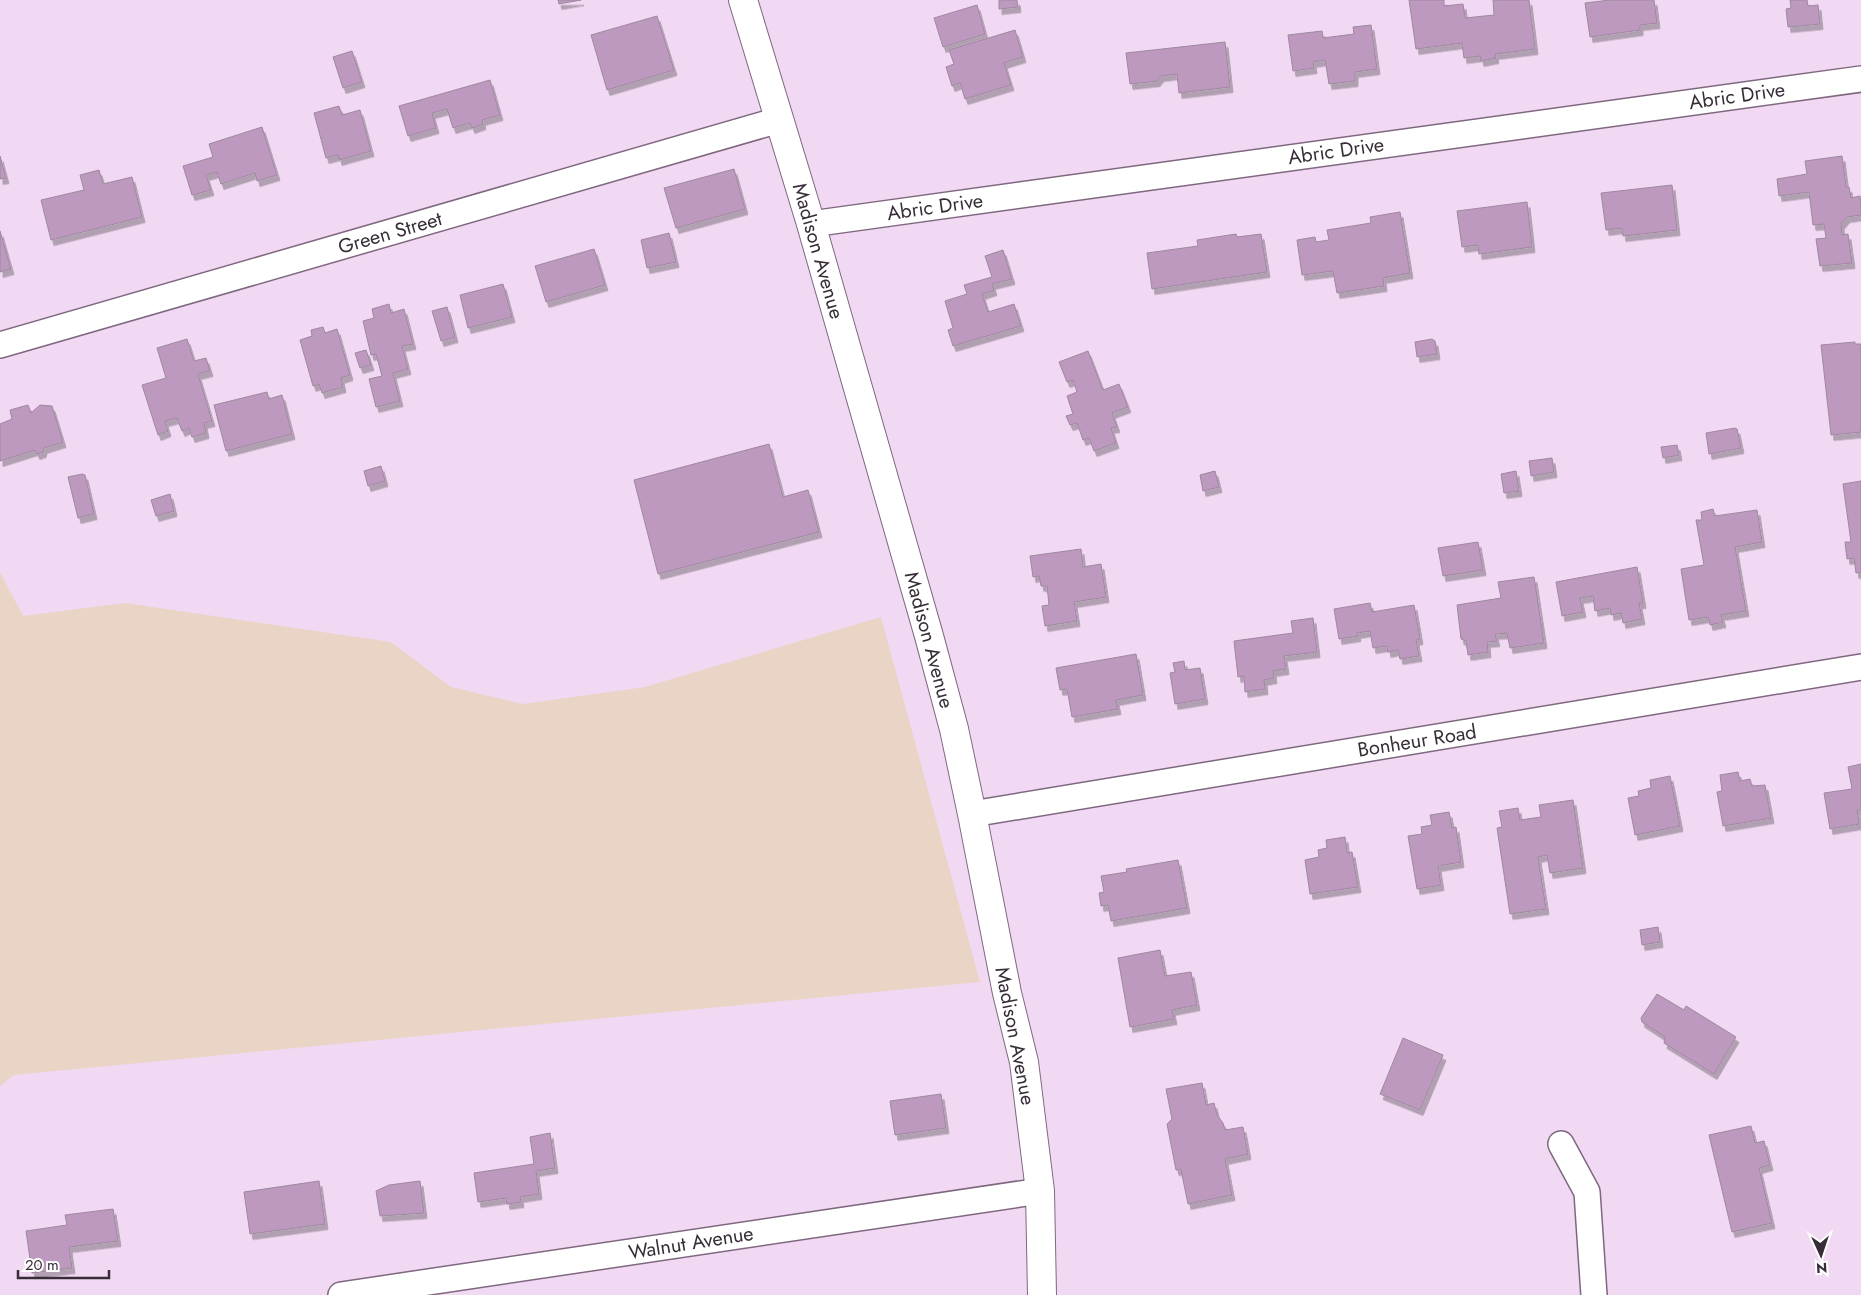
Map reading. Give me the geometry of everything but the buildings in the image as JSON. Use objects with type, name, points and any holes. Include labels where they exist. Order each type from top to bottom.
[{"type":"street","name":"Madison Avenue","points":[[743,0],[811,224],[954,729],[1007,993],[1024,1062],[1040,1191],[1042,1295]]},
{"type":"street","name":"Abric Drive","points":[[811,224],[1861,79]]},
{"type":"street","name":"Green Street","points":[[0,345],[779,120]]},
{"type":"street","name":"Bonheur Road","points":[[972,814],[1861,667]]},
{"type":"street","points":[[1561,1144],[1586,1192],[1594,1295]]},
{"type":"street","name":"Walnut Avenue","points":[[341,1295],[1040,1191]]},
{"type":"shaded area","points":[[0,572],[23,616],[125,603],[391,642],[451,687],[523,704],[645,687],[881,617],[980,982],[14,1075],[0,1086]]}]
